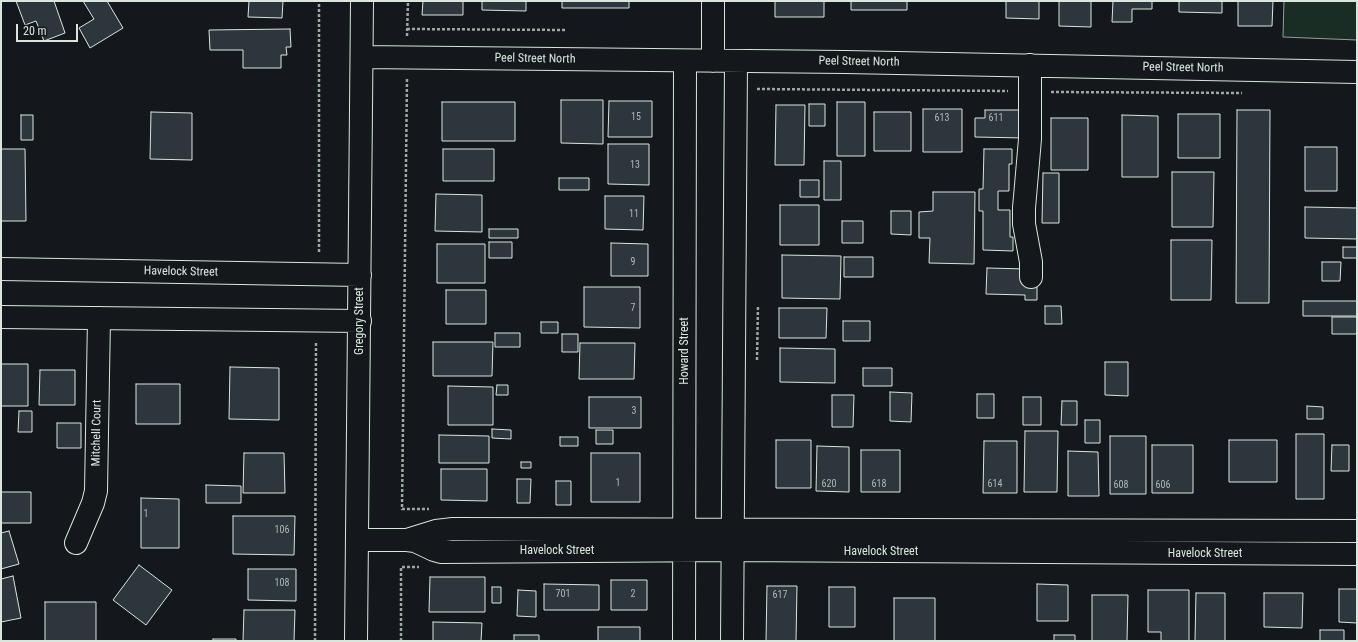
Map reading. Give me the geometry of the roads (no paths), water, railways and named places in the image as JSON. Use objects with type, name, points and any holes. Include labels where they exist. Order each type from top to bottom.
[{"type":"street","name":"Gregory Street","points":[[356,641],[362,1]]},
{"type":"street","points":[[713,1],[713,61]]},
{"type":"street","name":"Peel Street North","points":[[362,57],[1030,65],[1357,72]]},
{"type":"street","name":"Howard Street","points":[[684,641],[686,61]]},
{"type":"street","points":[[732,641],[736,62]]},
{"type":"street","points":[[1030,65],[1030,139],[1024,216],[1031,262],[1031,277]]},
{"type":"street","name":"Havelock Street","points":[[1,270],[360,274]]},
{"type":"street","points":[[1,317],[360,321]]},
{"type":"street","name":"Mitchell Court","points":[[76,543],[93,504],[96,491],[99,318]]},
{"type":"street","name":"Havelock Street","points":[[357,540],[415,541],[442,552],[685,540],[1357,531]]},
{"type":"street","name":"Havelock Street","points":[[732,540],[1357,554]]}]
